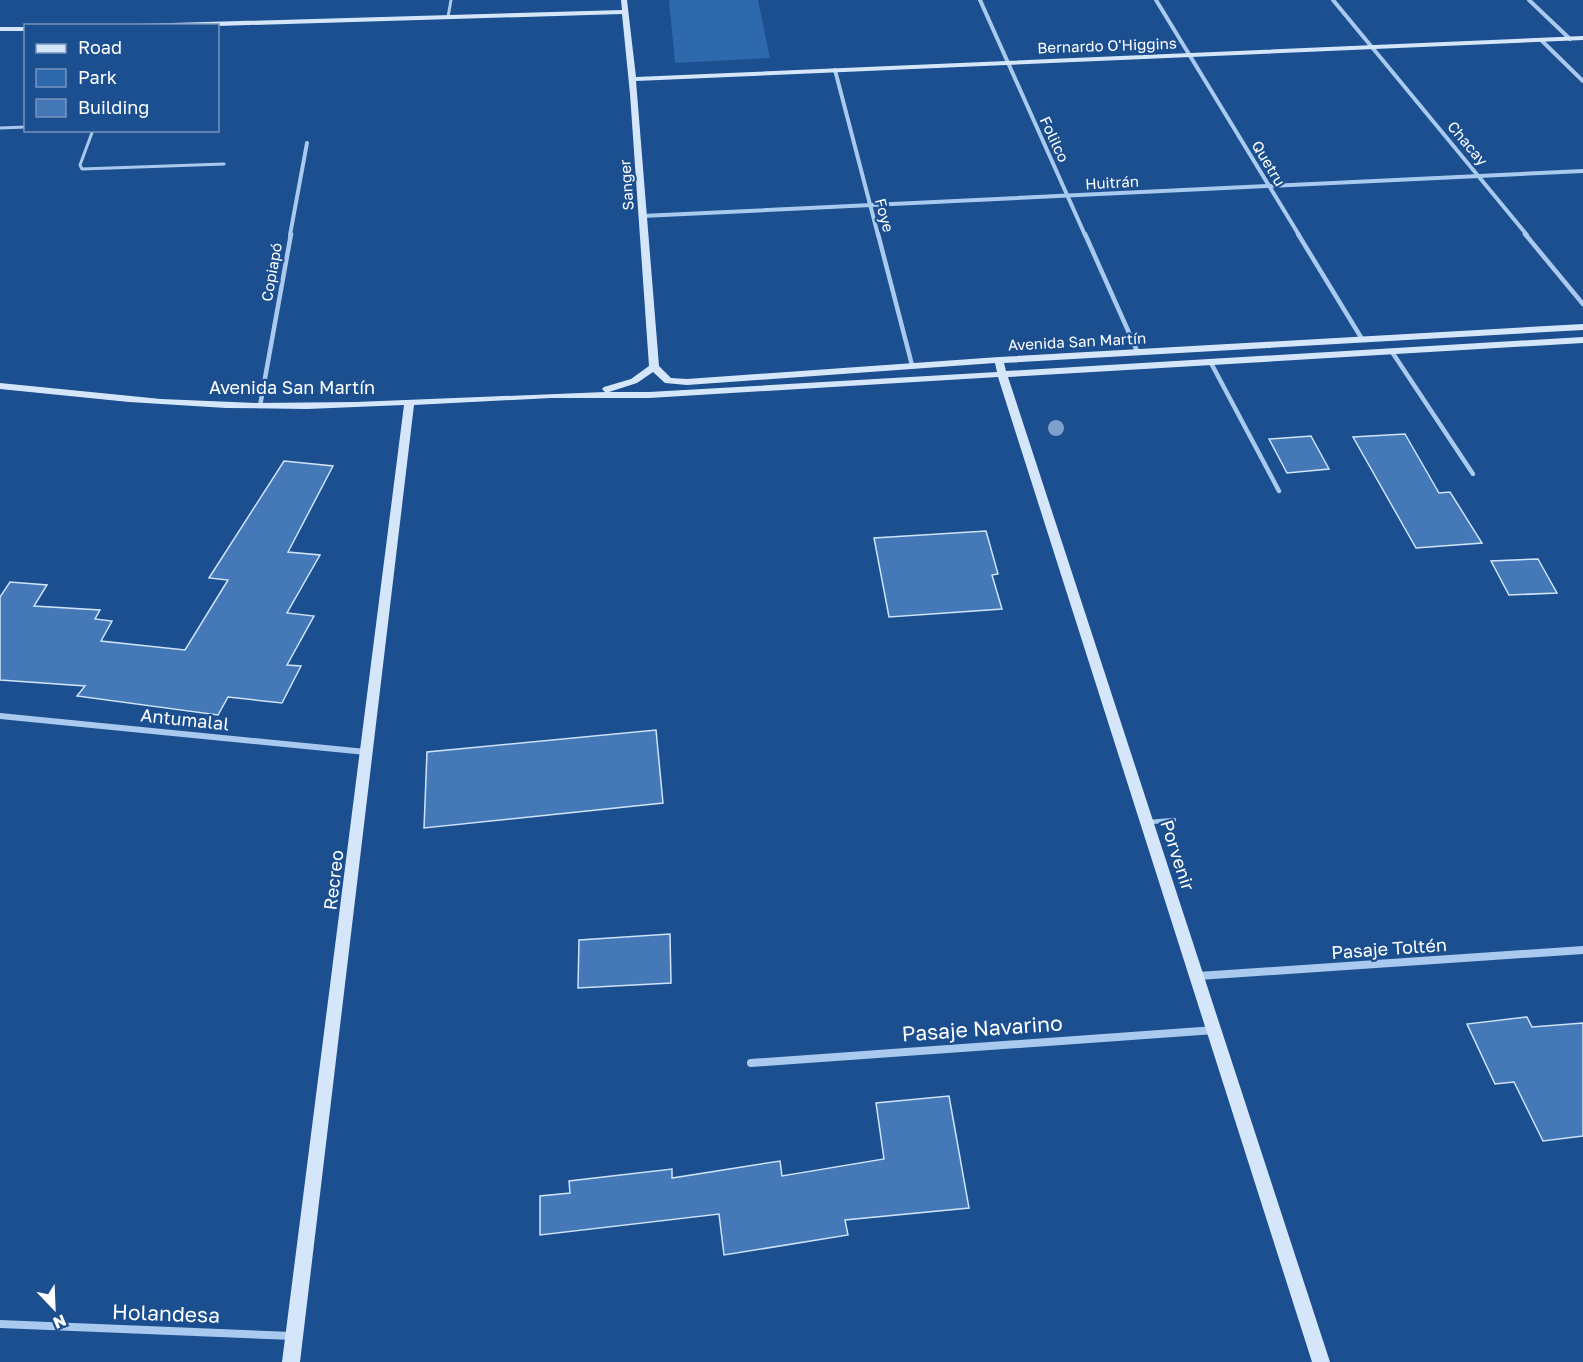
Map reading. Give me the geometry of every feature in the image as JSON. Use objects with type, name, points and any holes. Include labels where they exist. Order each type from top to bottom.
[{"type":"main road","name":"Sanger","points":[[624,0],[654,367]]},
{"type":"main road","points":[[195,24],[625,12]]},
{"type":"main road","points":[[0,29],[24,29]]},
{"type":"main road","name":"Bernardo O'Higgins","points":[[632,79],[1583,38]]},
{"type":"main road","name":"Avenida San Martín","points":[[584,393],[619,387],[634,381],[654,367],[668,381],[687,382],[999,360],[1583,327]]},
{"type":"main road","name":"Avenida San Martín","points":[[0,386],[160,402],[260,406],[409,402],[584,393],[649,395],[1583,340]]},
{"type":"main road","name":"Porvenir","points":[[999,360],[1321,1362]]},
{"type":"main road","name":"Recreo","points":[[291,1362],[409,402]]},
{"type":"street","name":"Folilco","points":[[980,0],[1138,353]]},
{"type":"street","name":"Quetru","points":[[1156,0],[1362,339]]},
{"type":"street","name":"Chacay","points":[[1333,0],[1583,304]]},
{"type":"street","points":[[1529,0],[1570,39]]},
{"type":"street","points":[[1541,40],[1583,81]]},
{"type":"street","name":"Foye","points":[[835,70],[912,366]]},
{"type":"street","name":"Copiapó","points":[[260,406],[306,142]]},
{"type":"street","name":"Huitrán","points":[[642,216],[1583,171]]},
{"type":"street","points":[[1392,352],[1473,474]]},
{"type":"street","points":[[1211,363],[1279,491]]},
{"type":"street","name":"Antumalal","points":[[0,716],[367,752]]},
{"type":"street","name":"Pasaje Toltén","points":[[1197,976],[1583,950]]},
{"type":"street","name":"Pasaje Navarino","points":[[751,1063],[1215,1030]]},
{"type":"street","name":"Holandesa","points":[[0,1323],[294,1336]]},
{"type":"lane","points":[[448,17],[451,0]]},
{"type":"lane","points":[[0,128],[24,127]]},
{"type":"lane","points":[[92,132],[80,165],[82,169],[224,164]]},
{"type":"lane","points":[[1147,822],[1174,820]]},
{"type":"green space","points":[[669,0],[758,0],[770,58],[675,63]]},
{"type":"building","points":[[1405,434],[1439,493],[1450,492],[1482,543],[1416,548],[1353,437]]},
{"type":"building","points":[[1311,436],[1329,469],[1287,473],[1269,439]]},
{"type":"building","points":[[284,461],[333,466],[288,552],[320,555],[287,613],[314,616],[287,665],[301,666],[282,703],[228,697],[218,715],[77,696],[85,686],[0,680],[0,597],[10,582],[47,585],[34,606],[100,610],[95,619],[112,621],[101,641],[185,650],[228,580],[209,578]]},
{"type":"building","points":[[986,531],[998,574],[992,575],[1002,609],[889,617],[874,538]]},
{"type":"building","points":[[1538,559],[1557,593],[1509,595],[1491,561]]},
{"type":"building","points":[[656,730],[663,803],[424,828],[427,752]]},
{"type":"building","points":[[670,934],[671,983],[578,988],[579,940]]},
{"type":"building","points":[[1527,1017],[1532,1027],[1583,1023],[1583,1136],[1543,1141],[1514,1082],[1495,1084],[1467,1024]]},
{"type":"building","points":[[949,1096],[969,1208],[845,1220],[848,1235],[724,1255],[719,1214],[540,1235],[540,1196],[570,1193],[569,1181],[672,1169],[672,1178],[780,1161],[782,1176],[884,1159],[876,1103]]}]
